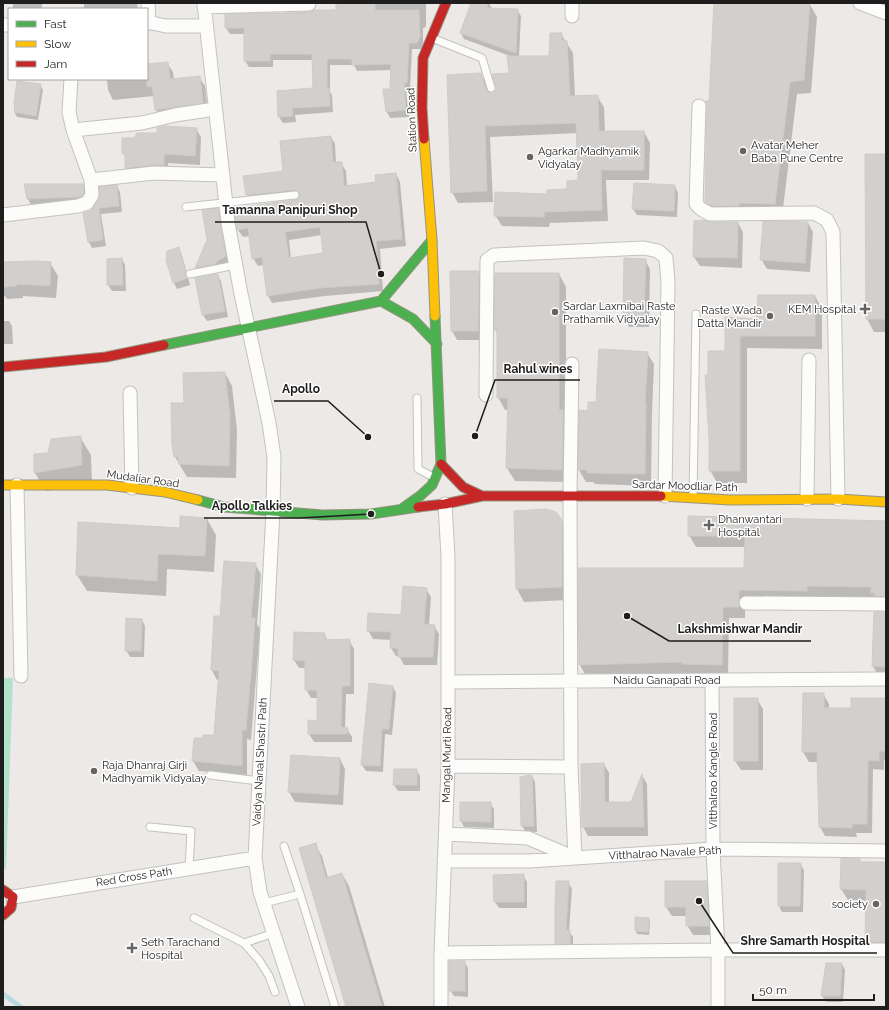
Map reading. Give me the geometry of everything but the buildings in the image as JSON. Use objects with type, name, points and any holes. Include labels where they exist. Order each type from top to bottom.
[{"type":"street","points":[[148,3],[148,22],[166,26],[206,26]]},
{"type":"street","name":"Station Road","points":[[441,464],[432,240],[422,108],[423,58],[446,3]]},
{"type":"street","points":[[860,3],[886,14]]},
{"type":"street","points":[[204,5],[309,4]]},
{"type":"street","name":"Vaidya Nanal Shastri Path","points":[[204,5],[226,204],[236,265],[269,423],[274,457],[273,511],[255,858],[260,892],[298,1007]]},
{"type":"street","points":[[3,215],[78,206],[87,203],[92,195],[91,180],[73,130],[69,112],[71,80]]},
{"type":"street","points":[[699,106],[696,204],[701,209],[710,214],[814,213],[827,220],[833,232],[838,499]]},
{"type":"street","points":[[73,130],[142,123],[175,115],[215,109]]},
{"type":"street","points":[[91,180],[154,173],[223,175]]},
{"type":"street","points":[[3,367],[106,357],[381,301],[432,240]]},
{"type":"street","points":[[486,395],[487,260],[494,255],[644,248],[658,251],[666,258],[668,282],[664,496]]},
{"type":"street","points":[[381,301],[413,319],[437,344]]},
{"type":"street","points":[[807,499],[809,360]]},
{"type":"street","points":[[446,834],[528,838],[575,858],[571,767],[570,495],[572,364]]},
{"type":"street","points":[[130,393],[132,488]]},
{"type":"street","points":[[403,508],[432,485],[441,464]]},
{"type":"street","name":"Sardar Moodliar Path","points":[[441,464],[463,487],[482,496]]},
{"type":"street","name":"Mudaliar Road","points":[[3,485],[106,485],[165,492],[224,508],[323,515],[371,514],[403,508],[444,504]]},
{"type":"street","points":[[17,485],[21,676]]},
{"type":"street","name":"Sardar Moodliar Path","points":[[444,504],[482,496],[570,495],[664,496],[730,500],[838,499],[886,502]]},
{"type":"street","name":"Mangal Murti Road","points":[[441,1007],[441,953],[448,766],[448,558],[444,504]]},
{"type":"street","points":[[746,603],[886,604]]},
{"type":"street","name":"Naidu Ganapati Road","points":[[448,682],[886,679]]},
{"type":"street","name":"Vitthalrao Kangle Road","points":[[712,680],[713,849],[718,950],[718,1007]]},
{"type":"street","points":[[448,766],[571,767]]},
{"type":"street","name":"Vitthalrao Navale Path","points":[[444,862],[529,862],[713,849],[886,851]]},
{"type":"street","name":"Red Cross Path","points":[[8,894],[255,858]]},
{"type":"street","points":[[3,916],[11,908],[8,894]]},
{"type":"street","points":[[441,953],[886,950]]},
{"type":"lane","points":[[431,38],[482,58],[491,88]]},
{"type":"lane","points":[[186,208],[295,195]]},
{"type":"lane","points":[[190,274],[236,265]]},
{"type":"lane","points":[[693,498],[696,314]]},
{"type":"lane","points":[[417,398],[418,469],[435,478]]},
{"type":"lane","points":[[210,776],[259,781]]},
{"type":"lane","points":[[150,826],[191,831],[189,868]]},
{"type":"lane","points":[[284,846],[335,1007]]},
{"type":"lane","points":[[264,903],[300,894]]},
{"type":"lane","points":[[194,918],[244,944],[259,960],[269,976],[275,992]]},
{"type":"lane","points":[[244,944],[274,933]]},
{"type":"green space","points":[[3,678],[13,678],[6,869],[3,868]]},
{"type":"waterway","points":[[3,994],[21,1007]]},
{"type":"traffic: fast","points":[[164,345],[381,301],[432,240]]},
{"type":"traffic: fast","points":[[381,301],[413,319],[437,344]]},
{"type":"traffic: fast","points":[[403,508],[432,485],[441,464],[435,316]]},
{"type":"traffic: fast","points":[[198,500],[224,507],[323,515],[371,514],[418,507]]},
{"type":"traffic: slow","points":[[424,139],[432,240],[435,316]]},
{"type":"traffic: slow","points":[[3,485],[107,485],[165,492],[198,500]]},
{"type":"traffic: slow","points":[[661,496],[730,500],[838,499],[886,502]]},
{"type":"traffic: jam","points":[[424,139],[422,108],[423,58],[446,3]]},
{"type":"traffic: jam","points":[[3,367],[106,357],[164,345]]},
{"type":"traffic: jam","points":[[441,464],[463,487],[482,496]]},
{"type":"traffic: jam","points":[[418,507],[445,504],[482,496],[661,496]]},
{"type":"traffic: jam","points":[[3,890],[13,897],[11,908],[3,915]]},
{"type":"place","name":"Avatar Meher Baba Pune Centre","points":[[743,151]]},
{"type":"place","name":"Agarkar Madhyamik Vidyalay","points":[[530,157]]},
{"type":"place","name":"Tamanna Panipuri Shop","points":[[381,274]]},
{"type":"place","name":"KEM Hospital","points":[[865,309]]},
{"type":"place","name":"Sardar Laxmibai Raste Prathamik Vidyalay","points":[[555,312]]},
{"type":"place","name":"Raste Wada Datta Mandir","points":[[770,316]]},
{"type":"place","name":"Rahul wines","points":[[475,436]]},
{"type":"place","name":"Apollo","points":[[368,437]]},
{"type":"place","name":"Apollo Talkies","points":[[371,514]]},
{"type":"place","name":"Dhanwantari Hospital","points":[[709,525]]},
{"type":"place","name":"Lakshmishwar Mandir","points":[[627,616]]},
{"type":"place","name":"Raja Dhanraj Girji Madhyamik Vidyalay","points":[[94,771]]},
{"type":"place","name":"Shre Samarth Hospital","points":[[699,901]]},
{"type":"place","name":"society","points":[[876,904]]},
{"type":"place","name":"Seth Tarachand Hospital","points":[[132,948]]}]
